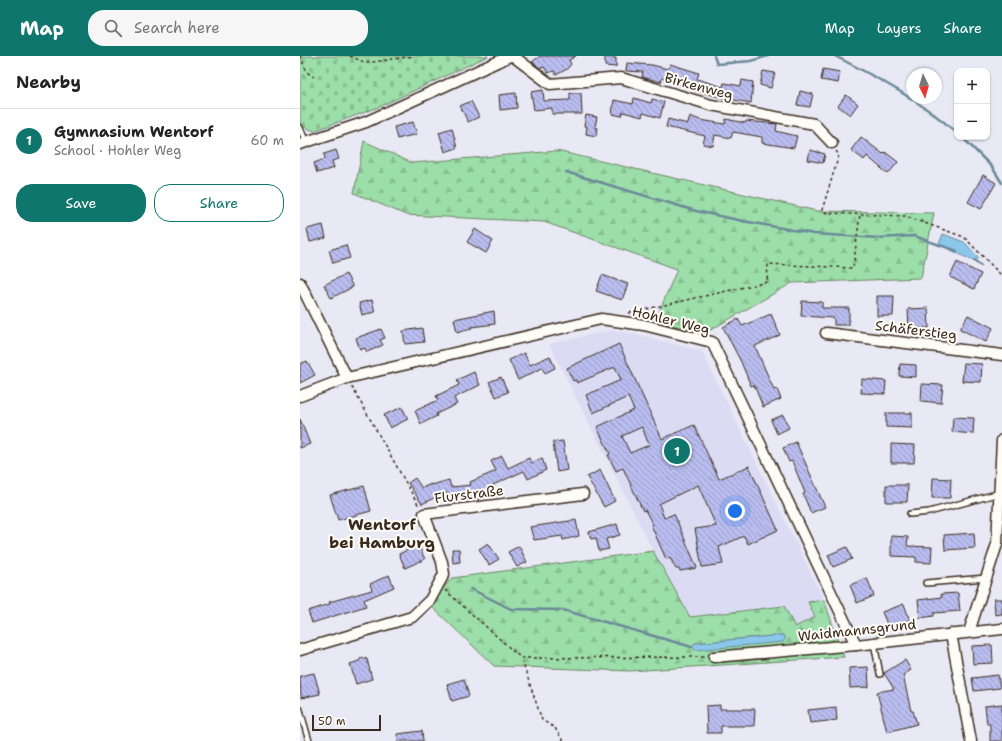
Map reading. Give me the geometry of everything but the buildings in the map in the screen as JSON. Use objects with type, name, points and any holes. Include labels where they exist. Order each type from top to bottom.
[{"type":"street","points":[[303,143],[366,122],[512,56]]},
{"type":"street","name":"Birkenweg","points":[[512,56],[550,84],[621,78],[711,105],[814,124],[832,143]]},
{"type":"street","points":[[300,283],[346,378]]},
{"type":"street","name":"Hohler Weg","points":[[300,396],[346,378],[601,319],[644,325],[712,342],[856,645]]},
{"type":"street","name":"Schäferstieg","points":[[826,333],[1002,355]]},
{"type":"street","points":[[970,632],[997,544],[1002,440]]},
{"type":"street","name":"Flurstraße","points":[[300,650],[412,617],[430,600],[444,574],[442,562],[424,514],[583,494]]},
{"type":"street","name":"Waidmannsgrund","points":[[714,657],[856,645],[1002,629]]},
{"type":"street","points":[[951,634],[971,741]]},
{"type":"lane","points":[[300,128],[303,143]]},
{"type":"lane","points":[[910,514],[928,512],[1000,493]]},
{"type":"lane","points":[[926,583],[986,578]]},
{"type":"lane","points":[[874,643],[880,674]]},
{"type":"lane","points":[[300,710],[309,741]]},
{"type":"path","points":[[300,56],[307,72],[314,77]]},
{"type":"path","points":[[350,56],[366,63],[414,56]]},
{"type":"path","points":[[357,56],[358,60]]},
{"type":"path","points":[[832,143],[839,155],[822,210],[827,213],[905,216],[964,237],[1002,276]]},
{"type":"path","points":[[623,314],[767,282],[768,264],[853,268],[860,214]]},
{"type":"path","points":[[346,378],[424,514]]},
{"type":"path","points":[[438,583],[521,658],[542,720],[555,728],[563,741]]},
{"type":"path","points":[[521,658],[714,657]]},
{"type":"shaded area","points":[[611,330],[640,335],[702,351],[824,600],[808,602],[815,617],[795,627],[783,606],[690,617],[653,551],[549,344]]},
{"type":"green space","points":[[300,56],[488,56],[379,107],[314,131],[300,125]]},
{"type":"green space","points":[[364,141],[412,163],[557,151],[817,211],[934,213],[921,278],[792,283],[707,332],[655,322],[677,269],[544,222],[406,215],[354,193]]},
{"type":"green space","points":[[653,551],[690,617],[784,606],[795,627],[815,617],[808,602],[824,600],[844,657],[630,671],[494,666],[429,604],[452,578]],"holes":[[[783,635],[692,647],[695,643]]]},
{"type":"water","points":[[943,234],[964,242],[979,258],[975,262],[939,244]]},
{"type":"water","points":[[783,635],[786,638],[783,642],[695,650],[692,647],[695,643]]},
{"type":"waterway","points":[[714,56],[717,64],[751,61],[768,56]]},
{"type":"waterway","points":[[835,56],[914,100],[954,130]]},
{"type":"waterway","points":[[965,140],[992,167],[1002,183]]},
{"type":"waterway","points":[[566,172],[696,211],[743,221],[814,234],[879,238],[914,236],[957,251]]},
{"type":"waterway","points":[[974,260],[981,266]]},
{"type":"waterway","points":[[471,589],[511,609],[563,610],[692,647]]},
{"type":"place","name":"Gymnasium Wentorf","points":[[677,451]]},
{"type":"district","name":"Wentorf bei Hamburg","points":[[382,533]]}]
